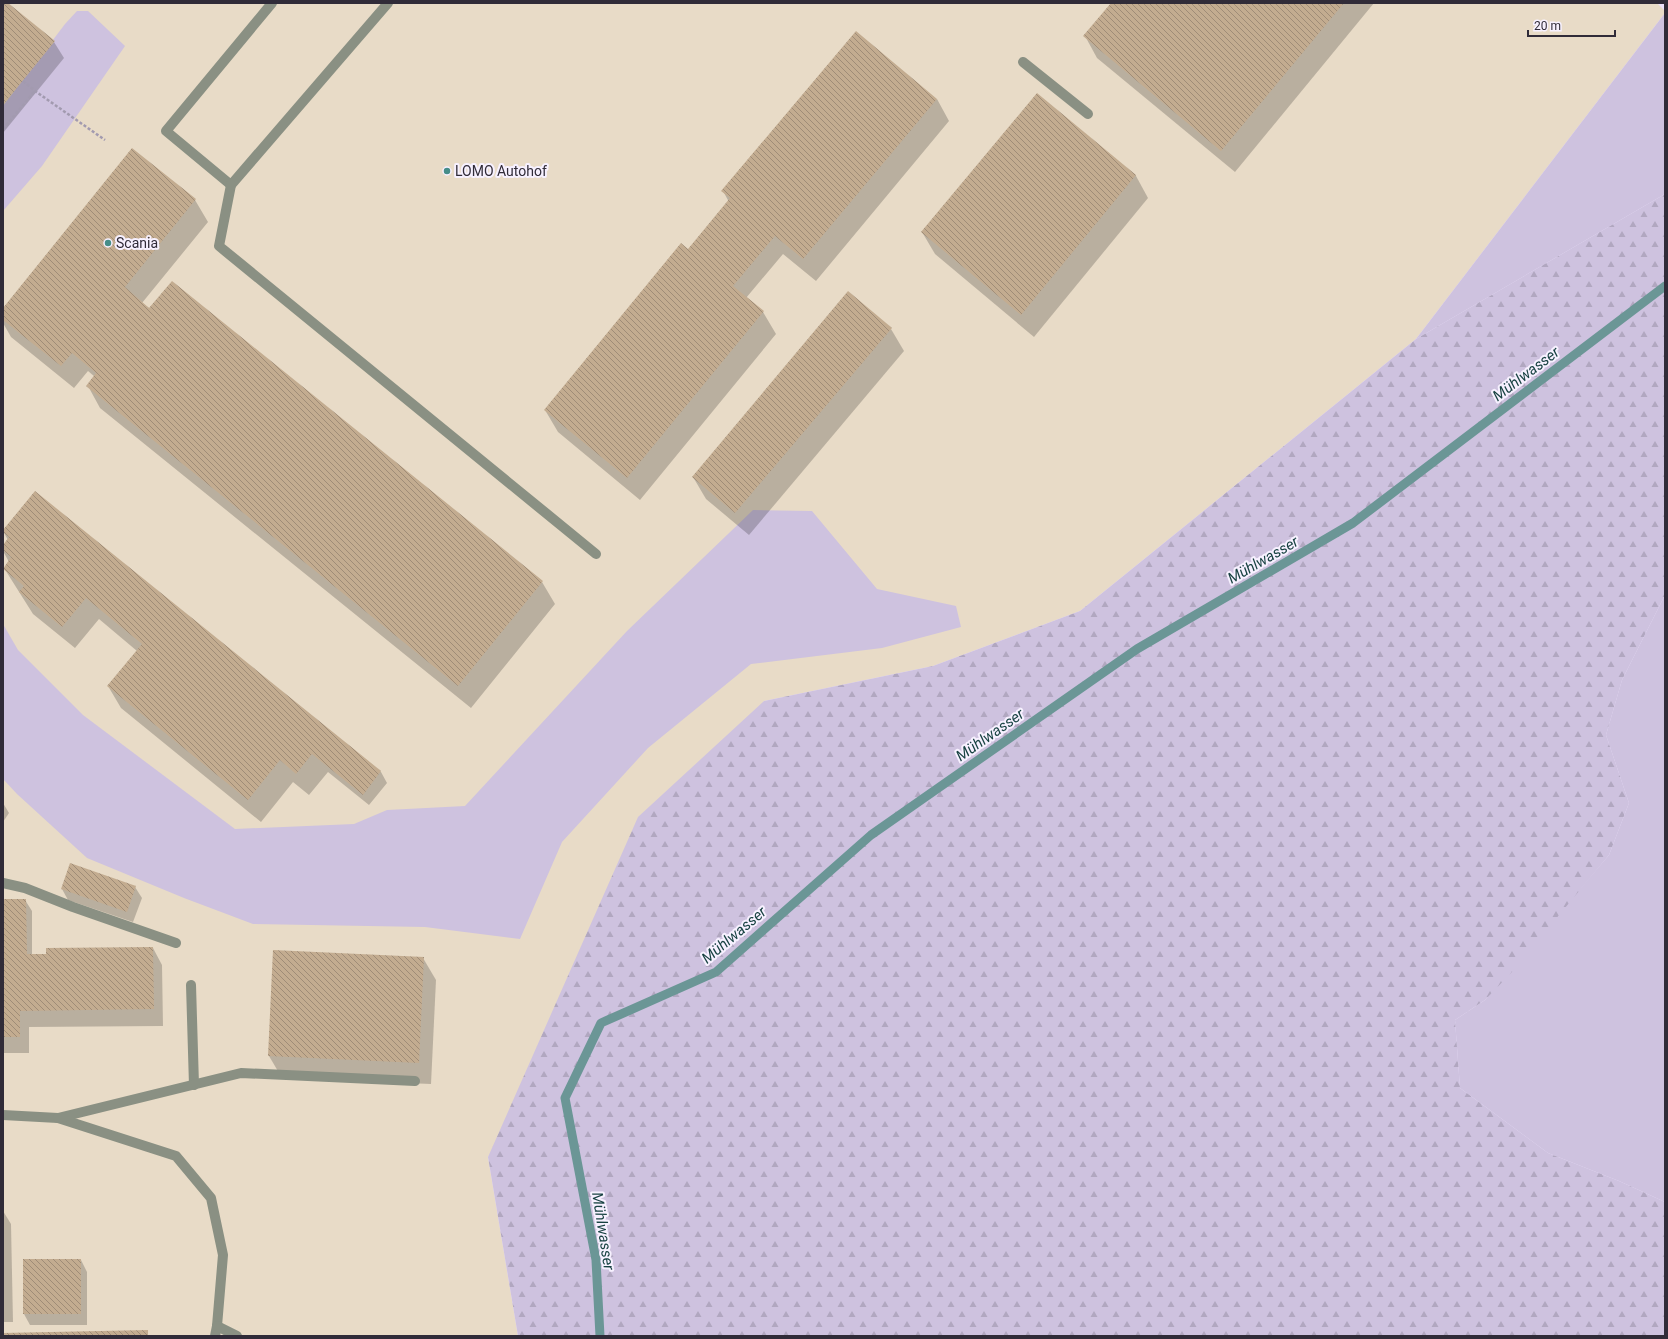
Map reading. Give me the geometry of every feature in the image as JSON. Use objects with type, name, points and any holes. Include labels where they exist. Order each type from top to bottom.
[{"type":"lane","points":[[232,185],[166,131],[272,3]]},
{"type":"lane","points":[[388,3],[232,185],[219,246],[596,554]]},
{"type":"lane","points":[[1023,62],[1088,114]]},
{"type":"lane","points":[[3,884],[25,888],[73,907],[176,943]]},
{"type":"lane","points":[[191,985],[194,1085]]},
{"type":"lane","points":[[58,1118],[241,1073],[415,1081]]},
{"type":"lane","points":[[3,1115],[58,1118],[176,1156],[210,1198],[224,1255],[216,1331],[237,1336]]},
{"type":"path","points":[[22,81],[35,92],[105,140]]},
{"type":"path","points":[[3,130],[35,92]]},
{"type":"shaded area","points":[[3,3],[1657,3],[1665,11],[1665,13],[1416,339],[1080,611],[933,666],[764,701],[488,1157],[518,1336],[3,1336]]},
{"type":"green space","points":[[77,11],[88,11],[125,46],[42,166],[3,211],[3,106],[65,24]]},
{"type":"green space","points":[[1665,13],[1665,194],[1416,339]]},
{"type":"green space","points":[[1665,194],[1665,595],[1622,680],[1606,735],[1629,803],[1609,855],[1511,973],[1485,1000],[1455,1020],[1460,1088],[1548,1153],[1619,1181],[1665,1202],[1665,1336],[518,1336],[488,1157],[638,817],[764,701],[933,666],[1080,611],[1416,339]]},
{"type":"green space","points":[[753,510],[812,511],[877,589],[956,606],[961,627],[882,648],[751,664],[648,748],[562,842],[520,939],[425,927],[253,924],[184,898],[87,858],[17,794],[3,779],[3,624],[18,650],[83,715],[235,829],[354,824],[387,810],[465,806],[627,631]]},
{"type":"green space","points":[[1665,595],[1665,1202],[1619,1181],[1548,1153],[1460,1088],[1455,1020],[1485,1000],[1609,855],[1629,803],[1606,735],[1622,680]]},
{"type":"building","points":[[3,3],[8,3],[55,41],[3,105]]},
{"type":"building","points":[[1111,3],[1344,3],[1221,151],[1083,36]]},
{"type":"building","points":[[856,31],[937,99],[803,259],[775,236],[733,286],[764,311],[627,478],[544,410],[681,243],[688,249],[730,198],[721,191]]},
{"type":"building","points":[[1037,93],[1136,175],[1021,315],[921,232]]},
{"type":"building","points":[[132,148],[196,199],[125,287],[149,308],[172,281],[543,581],[458,686],[86,386],[96,373],[72,353],[61,366],[3,320],[3,308]]},
{"type":"building","points":[[848,291],[892,328],[735,513],[692,477]]},
{"type":"building","points":[[35,491],[381,771],[363,795],[312,754],[296,774],[280,760],[248,800],[107,686],[142,644],[86,598],[62,627],[19,592],[24,586],[3,569],[11,557],[3,550],[3,545],[9,537],[3,532],[3,530]]},
{"type":"building","points":[[70,863],[136,886],[127,912],[61,889]]},
{"type":"building","points":[[3,899],[26,899],[27,954],[46,954],[46,948],[153,947],[154,1009],[20,1011],[20,1037],[3,1037]]},
{"type":"building","points":[[273,950],[424,957],[419,1063],[268,1056]]},
{"type":"building","points":[[23,1259],[81,1259],[81,1314],[23,1314]]},
{"type":"building","points":[[148,1330],[148,1336],[3,1336],[3,1333]]},
{"type":"waterway","name":"Mühlwasser","points":[[600,1336],[596,1260],[565,1098],[601,1023],[716,972],[871,835],[1137,649],[1353,523],[1665,286]]},
{"type":"place","name":"LOMO Autohof","points":[[447,171]]},
{"type":"place","name":"Scania","points":[[108,243]]}]
